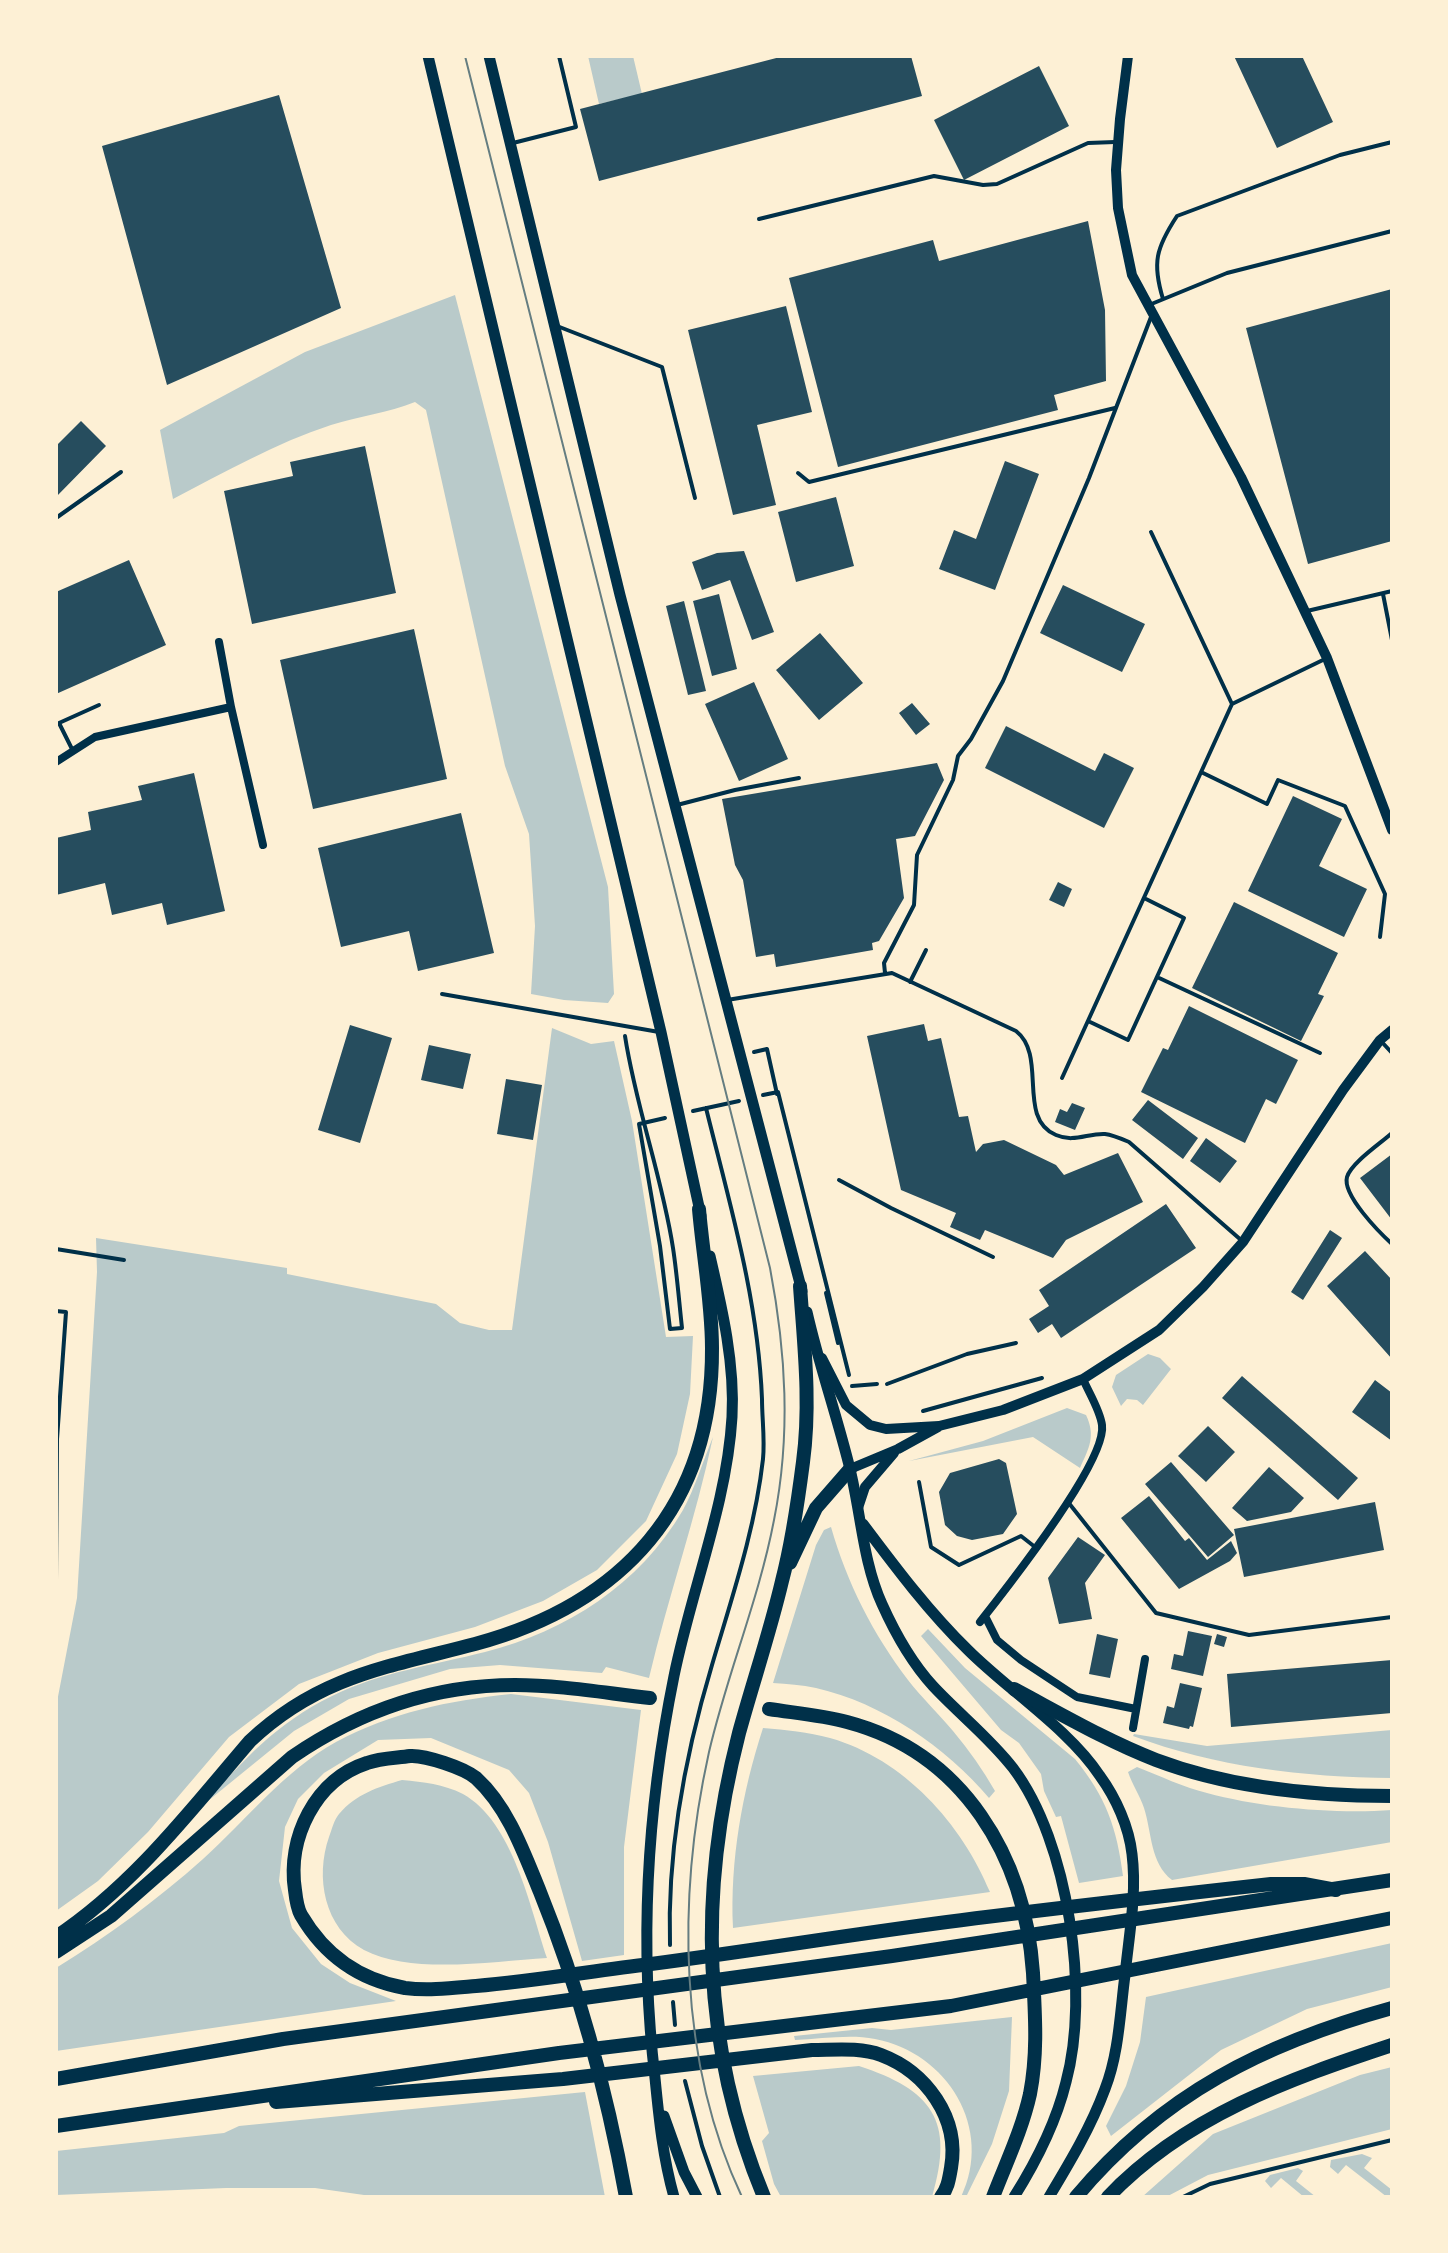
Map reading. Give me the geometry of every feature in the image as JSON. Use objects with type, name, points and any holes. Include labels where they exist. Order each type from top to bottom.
[{"type":"highway","points":[[56,1937],[88,1915],[137,1872],[270,1722],[352,1676],[511,1634],[542,1621],[586,1598],[619,1573],[644,1548],[685,1485],[705,1417],[712,1350],[710,1301],[699,1209]]},
{"type":"highway","points":[[764,2197],[746,2154],[726,2082],[714,1996],[711,1937],[716,1859],[730,1777],[783,1577],[804,1459],[806,1420],[800,1286]]},
{"type":"highway","points":[[783,1577],[816,1508],[850,1469]]},
{"type":"highway","points":[[56,1952],[111,1916],[292,1757],[323,1736],[363,1716],[428,1695],[489,1686],[519,1685],[650,1698]]},
{"type":"highway","points":[[1014,1689],[1105,1738],[1158,1761],[1218,1779],[1279,1789],[1392,1796]]},
{"type":"highway","points":[[769,1709],[819,1716],[868,1729],[891,1739],[937,1768],[963,1793],[988,1824],[1007,1859],[1019,1894],[1031,1957],[1036,2055],[1023,2122],[993,2197]]},
{"type":"highway","points":[[626,2197],[608,2104],[563,1950],[505,1814],[474,1776],[422,1755],[366,1763],[338,1778],[318,1797],[303,1824],[294,1853],[298,1912],[322,1944],[343,1964],[373,1981],[412,1989],[500,1984],[946,1922],[1271,1884],[1304,1884],[1336,1890]]},
{"type":"highway","points":[[56,2079],[283,2039],[892,1956],[1392,1880]]},
{"type":"highway","points":[[56,2126],[559,2053],[951,2006],[1392,1918]]},
{"type":"highway","points":[[1076,2197],[1107,2162],[1154,2118],[1220,2074],[1296,2038],[1392,2008]]},
{"type":"highway","points":[[1108,2197],[1139,2167],[1210,2118],[1267,2090],[1392,2045]]},
{"type":"highway","points":[[125,2115],[563,2079],[812,2050],[852,2050],[879,2054],[899,2064],[921,2079],[941,2103],[951,2132],[952,2158],[947,2188],[941,2197]]},
{"type":"main road","points":[[428,56],[661,1032],[730,1359],[732,1417],[722,1481],[683,1636],[664,1728],[650,1830],[646,1947],[649,2031],[663,2148],[673,2197]]},
{"type":"main road","points":[[489,56],[620,595],[813,1341],[850,1469],[872,1579],[905,1648],[931,1683],[995,1747],[1028,1790],[1052,1846],[1063,1884],[1072,1953],[1074,2033],[1071,2058],[1061,2099],[1038,2154],[1014,2197]]},
{"type":"main road","points":[[862,1524],[969,1652],[1014,1689],[1099,1773],[1122,1818],[1132,1855],[1133,1903],[1117,2039],[1101,2099],[1049,2197]]},
{"type":"main road","points":[[655,2084],[672,2141],[697,2197]]},
{"type":"street","points":[[1128,56],[1118,142],[1118,208],[1132,275],[1241,477],[1305,611],[1327,658],[1392,830]]},
{"type":"street","points":[[219,642],[263,845]]},
{"type":"street","points":[[56,762],[95,737],[231,707]]},
{"type":"street","points":[[813,1341],[846,1405],[870,1425],[886,1429],[939,1426],[1003,1410],[1083,1379],[1159,1330],[1243,1242],[1335,1102],[1380,1040],[1392,1030]]},
{"type":"street","points":[[1083,1379],[1102,1426],[1098,1448],[1068,1502],[983,1619],[997,1640],[1021,1660],[1077,1697],[1136,1709]]},
{"type":"street","points":[[850,1469],[898,1449],[939,1426]]},
{"type":"street","points":[[858,1508],[865,1487],[898,1449]]},
{"type":"street","points":[[1133,1728],[1145,1659]]},
{"type":"lane","points":[[511,143],[576,127],[559,56]]},
{"type":"lane","points":[[759,219],[934,176],[983,185],[997,184],[1088,143],[1118,142]]},
{"type":"lane","points":[[1163,299],[1156,274],[1163,238],[1177,216],[1340,155],[1392,142]]},
{"type":"lane","points":[[885,973],[884,963],[914,905],[917,855],[953,780],[958,756],[971,739],[1003,681],[1089,478],[1150,310],[1163,299],[1227,273],[1392,231]]},
{"type":"lane","points":[[554,325],[662,367],[695,498]]},
{"type":"lane","points":[[798,473],[809,482],[1115,408]]},
{"type":"lane","points":[[56,518],[121,472]]},
{"type":"lane","points":[[1151,532],[1232,704]]},
{"type":"lane","points":[[1305,611],[1392,591]]},
{"type":"lane","points":[[1383,594],[1392,640]]},
{"type":"lane","points":[[1062,1078],[1232,704],[1327,658]]},
{"type":"lane","points":[[73,751],[58,722],[99,705]]},
{"type":"lane","points":[[1201,772],[1267,804],[1278,780],[1345,806],[1385,894],[1380,937]]},
{"type":"lane","points":[[675,805],[799,778]]},
{"type":"lane","points":[[1088,1021],[1128,1040],[1184,918],[1144,898]]},
{"type":"lane","points":[[910,982],[926,950]]},
{"type":"lane","points":[[726,1000],[892,973],[1016,1031],[1024,1038],[1032,1056],[1039,1120],[1050,1132],[1077,1139],[1106,1134],[1129,1142],[1243,1242]]},
{"type":"lane","points":[[1157,977],[1320,1053]]},
{"type":"lane","points":[[442,994],[661,1032]]},
{"type":"lane","points":[[1380,1040],[1392,1053]]},
{"type":"lane","points":[[1392,1133],[1354,1166],[1347,1178],[1348,1188],[1360,1208],[1392,1244]]},
{"type":"lane","points":[[839,1180],[993,1257]]},
{"type":"lane","points":[[56,1311],[66,1312],[57,1439],[56,1580]]},
{"type":"lane","points":[[887,1384],[967,1354],[1016,1343]]},
{"type":"lane","points":[[919,1482],[931,1547],[959,1565],[1021,1536],[1035,1547]]},
{"type":"lane","points":[[1068,1502],[1156,1613],[1249,1635],[1392,1617]]},
{"type":"lane","points":[[1183,2197],[1219,2182],[1392,2140]]},
{"type":"path","points":[[623,1026],[673,1248],[682,1328],[670,1329],[660,1246],[639,1124],[666,1118]]},
{"type":"path","points":[[740,1055],[767,1049],[837,1339],[845,1360]]},
{"type":"path","points":[[693,1111],[778,1092],[852,1386],[860,1395]]},
{"type":"path","points":[[669,1941],[672,1861],[686,1771],[706,1687],[744,1561],[760,1482],[764,1429],[759,1340],[753,1299],[706,1108]]},
{"type":"path","points":[[56,1249],[124,1260]]},
{"type":"path","points":[[921,1412],[1044,1377],[1055,1390]]},
{"type":"path","points":[[852,1386],[887,1384]]},
{"type":"path","points":[[685,2081],[702,2146],[720,2197]]},
{"type":"shaded area","points":[[588,56],[633,56],[642,94],[599,104]]},
{"type":"shaded area","points":[[455,295],[608,887],[614,994],[608,1003],[531,994],[535,926],[529,834],[505,766],[426,410],[415,402],[311,432],[231,468],[173,499],[160,430],[305,352]]},
{"type":"shaded area","points":[[552,1028],[591,1044],[614,1041],[632,1121],[666,1337],[693,1336],[690,1394],[677,1454],[646,1521],[597,1570],[543,1601],[475,1627],[378,1653],[299,1684],[229,1737],[148,1832],[98,1881],[56,1911],[56,1707],[77,1598],[97,1272],[96,1238],[287,1268],[287,1274],[436,1304],[460,1323],[489,1330],[512,1330]]},
{"type":"shaded area","points":[[1148,1354],[1160,1358],[1171,1369],[1143,1405],[1137,1400],[1127,1399],[1121,1406],[1112,1387],[1116,1375]]},
{"type":"shaded area","points":[[1067,1408],[1086,1415],[1091,1429],[1080,1468],[1033,1437],[909,1461],[983,1441]]},
{"type":"shaded area","points":[[713,1437],[649,1678],[606,1667],[602,1673],[500,1665],[450,1669],[349,1699],[294,1731],[203,1805],[277,1731],[332,1696],[388,1675],[515,1643],[572,1618],[598,1601],[645,1561],[665,1537],[687,1502]]},
{"type":"shaded area","points":[[831,1527],[853,1588],[883,1645],[981,1768],[995,1791],[989,1798],[953,1761],[888,1716],[841,1695],[811,1687],[773,1683],[816,1545],[824,1530]]},
{"type":"shaded area","points":[[928,1629],[965,1668],[1075,1759],[1095,1787],[1108,1814],[1123,1876],[1079,1883],[1061,1816],[1056,1817],[1044,1791],[1041,1774],[1019,1743],[1001,1730],[921,1636]]},
{"type":"shaded area","points":[[511,1694],[641,1710],[624,1847],[624,1955],[582,1961],[548,1842],[529,1793],[509,1770],[431,1738],[378,1740],[324,1773],[298,1799],[285,1827],[279,1881],[292,1928],[321,1964],[350,1983],[396,2001],[56,2051],[56,1968],[168,1889],[300,1767],[336,1742],[400,1715],[443,1704]]},
{"type":"shaded area","points":[[763,1728],[830,1738],[882,1761],[906,1778],[947,1819],[964,1842],[990,1892],[733,1928],[733,1877],[739,1827]]},
{"type":"shaded area","points":[[1392,1730],[1392,1778],[1293,1772],[1228,1763],[1133,1736],[1207,1746]]},
{"type":"shaded area","points":[[1137,1767],[1198,1791],[1251,1803],[1323,1810],[1392,1810],[1392,1842],[1172,1880],[1159,1865],[1144,1808],[1128,1772]]},
{"type":"shaded area","points":[[402,1780],[441,1786],[463,1794],[495,1824],[517,1867],[547,1958],[454,1964],[405,1962],[364,1950],[340,1929],[326,1900],[323,1885],[325,1852],[334,1822],[360,1796]]},
{"type":"shaded area","points":[[1392,1943],[1392,1987],[1307,2009],[1221,2050],[1111,2136],[1106,2126],[1126,2086],[1140,2042],[1146,1997]]},
{"type":"shaded area","points":[[1012,2017],[1009,2091],[992,2144],[966,2197],[961,2197],[970,2171],[972,2146],[968,2121],[958,2098],[943,2077],[924,2060],[901,2047],[875,2039],[795,2040],[794,2036],[872,2028],[891,2030]]},
{"type":"shaded area","points":[[859,2066],[904,2086],[932,2112],[941,2147],[932,2197],[781,2197],[774,2184],[762,2141],[769,2133],[753,2076]]},
{"type":"shaded area","points":[[1392,2067],[1392,2129],[1208,2175],[1166,2197],[1142,2197],[1213,2134],[1360,2075]]},
{"type":"shaded area","points":[[585,2092],[605,2197],[378,2197],[315,2188],[226,2188],[56,2195],[56,2151],[224,2133],[239,2126]]},
{"type":"shaded area","points":[[1362,2154],[1372,2158],[1364,2168],[1392,2190],[1392,2197],[1387,2197],[1346,2165],[1338,2174],[1330,2167],[1331,2160]]},
{"type":"shaded area","points":[[1298,2168],[1303,2171],[1296,2181],[1316,2197],[1304,2197],[1281,2178],[1271,2188],[1265,2181],[1270,2175]]},
{"type":"building","points":[[784,56],[911,56],[922,96],[599,181],[580,109]]},
{"type":"building","points":[[1234,56],[1302,56],[1333,122],[1277,148]]},
{"type":"building","points":[[1039,66],[1069,126],[964,180],[934,120]]},
{"type":"building","points":[[279,95],[341,308],[167,385],[102,146]]},
{"type":"building","points":[[1088,221],[1105,310],[1106,381],[1054,395],[1058,410],[838,467],[789,278],[933,240],[939,261]]},
{"type":"building","points":[[1392,289],[1392,541],[1308,564],[1246,328]]},
{"type":"building","points":[[786,306],[812,412],[757,425],[776,505],[733,515],[688,330]]},
{"type":"building","points":[[81,421],[106,446],[56,497],[56,446]]},
{"type":"building","points":[[365,446],[396,593],[252,624],[224,491],[293,476],[290,462]]},
{"type":"building","points":[[1005,461],[1039,474],[995,590],[939,569],[954,530],[976,539]]},
{"type":"building","points":[[836,497],[854,566],[796,582],[778,512]]},
{"type":"building","points":[[744,551],[774,632],[752,640],[730,580],[702,590],[692,562],[717,553]]},
{"type":"building","points":[[129,560],[166,645],[56,694],[56,592]]},
{"type":"building","points":[[1063,585],[1145,624],[1122,672],[1040,633]]},
{"type":"building","points":[[719,594],[737,669],[712,676],[693,601]]},
{"type":"building","points":[[684,601],[706,691],[688,695],[666,606]]},
{"type":"building","points":[[414,629],[447,779],[313,809],[280,660]]},
{"type":"building","points":[[820,633],[863,683],[819,720],[776,670]]},
{"type":"building","points":[[754,682],[788,759],[739,781],[705,704]]},
{"type":"building","points":[[912,703],[930,724],[916,735],[899,713]]},
{"type":"building","points":[[1006,726],[1095,771],[1104,753],[1134,768],[1104,828],[985,768]]},
{"type":"building","points":[[937,763],[944,780],[915,836],[896,839],[904,898],[879,941],[872,943],[873,950],[776,967],[774,954],[756,957],[743,880],[735,865],[722,799]]},
{"type":"building","points":[[194,773],[225,911],[167,925],[162,903],[112,915],[105,883],[56,895],[56,838],[91,830],[88,812],[142,800],[138,786]]},
{"type":"building","points":[[1293,796],[1342,819],[1319,866],[1367,889],[1344,937],[1248,891]]},
{"type":"building","points":[[461,813],[494,953],[418,971],[409,931],[341,947],[318,848]]},
{"type":"building","points":[[1058,882],[1072,889],[1064,907],[1049,900]]},
{"type":"building","points":[[1234,902],[1338,953],[1318,994],[1324,996],[1301,1041],[1192,988]]},
{"type":"building","points":[[1189,1006],[1298,1060],[1276,1104],[1266,1099],[1245,1143],[1141,1092],[1163,1048],[1168,1050]]},
{"type":"building","points":[[924,1024],[928,1041],[941,1038],[959,1117],[968,1116],[976,1152],[983,1144],[1004,1140],[1056,1165],[1064,1175],[1118,1153],[1143,1202],[1066,1240],[1053,1258],[985,1230],[980,1240],[950,1227],[956,1213],[901,1190],[867,1036]]},
{"type":"building","points":[[350,1025],[392,1038],[360,1143],[318,1130]]},
{"type":"building","points":[[429,1045],[471,1054],[463,1089],[421,1080]]},
{"type":"building","points":[[506,1079],[542,1085],[533,1140],[497,1134]]},
{"type":"building","points":[[1148,1100],[1198,1138],[1183,1159],[1132,1120]]},
{"type":"building","points":[[1072,1103],[1085,1108],[1075,1130],[1055,1122],[1060,1109],[1067,1112]]},
{"type":"building","points":[[1206,1138],[1237,1161],[1220,1183],[1190,1161]]},
{"type":"building","points":[[1392,1154],[1392,1220],[1360,1178]]},
{"type":"building","points":[[1166,1204],[1196,1248],[1061,1338],[1052,1324],[1038,1333],[1029,1319],[1049,1306],[1039,1290]]},
{"type":"building","points":[[1330,1230],[1342,1238],[1303,1300],[1291,1292]]},
{"type":"building","points":[[1365,1251],[1392,1280],[1392,1359],[1327,1286]]},
{"type":"building","points":[[1242,1376],[1358,1478],[1338,1500],[1222,1398]]},
{"type":"building","points":[[1375,1380],[1392,1393],[1392,1441],[1352,1412]]},
{"type":"building","points":[[1208,1426],[1235,1452],[1206,1482],[1178,1456]]},
{"type":"building","points":[[999,1459],[1006,1463],[1017,1514],[1003,1534],[972,1540],[957,1536],[945,1525],[939,1492],[950,1473]]},
{"type":"building","points":[[1171,1462],[1234,1535],[1208,1557],[1145,1484]]},
{"type":"building","points":[[1269,1467],[1304,1498],[1291,1512],[1247,1521],[1232,1508]]},
{"type":"building","points":[[1149,1496],[1185,1541],[1189,1538],[1207,1560],[1231,1541],[1237,1553],[1230,1561],[1179,1589],[1121,1518]]},
{"type":"building","points":[[1375,1502],[1384,1550],[1244,1577],[1234,1529]]},
{"type":"building","points":[[1078,1537],[1105,1555],[1085,1583],[1092,1619],[1059,1624],[1048,1578]]},
{"type":"building","points":[[1188,1631],[1212,1636],[1203,1676],[1171,1669],[1174,1654],[1183,1656]]},
{"type":"building","points":[[1097,1634],[1118,1639],[1110,1678],[1089,1674]]},
{"type":"building","points":[[1217,1634],[1227,1637],[1224,1647],[1214,1644]]},
{"type":"building","points":[[1392,1660],[1392,1713],[1231,1727],[1227,1674]]},
{"type":"building","points":[[1180,1683],[1202,1688],[1193,1727],[1189,1729],[1163,1723],[1167,1706],[1174,1708]]},
{"type":"tram line","points":[[465,56],[770,1268],[780,1331],[784,1425],[779,1488],[768,1549],[709,1752],[692,1863],[689,1920],[695,2034],[705,2090],[721,2145],[742,2197]]}]
